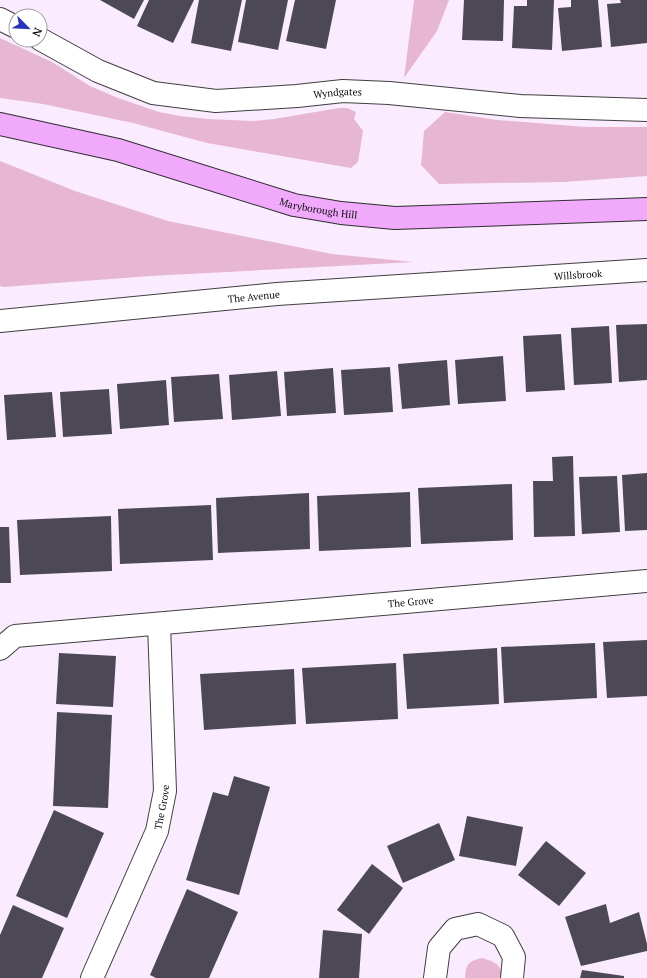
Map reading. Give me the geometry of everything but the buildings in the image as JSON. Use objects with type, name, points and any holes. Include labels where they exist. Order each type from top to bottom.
[{"type":"street","name":"Wyndgates","points":[[48,43],[98,71],[153,93],[216,101],[297,96],[343,91],[389,93],[520,106],[647,110]]},
{"type":"street","name":"Maryborough Hill","points":[[0,124],[118,150],[294,205],[341,213],[394,218],[647,209]]},
{"type":"street","name":"Willsbrook","points":[[508,278],[647,270]]},
{"type":"street","name":"The Avenue","points":[[0,321],[277,294],[508,278]]},
{"type":"street","name":"The Grove","points":[[0,649],[15,636],[647,581]]},
{"type":"street","name":"The Grove","points":[[92,978],[156,831],[165,791],[159,624]]},
{"type":"street","points":[[435,978],[439,948],[455,929],[478,924],[503,936],[514,957],[512,978]]},
{"type":"shaded area","points":[[414,0],[449,0],[437,31],[404,78]]},
{"type":"shaded area","points":[[0,38],[8,42],[8,48],[22,48],[52,62],[90,86],[118,98],[159,112],[208,119],[253,121],[347,108],[356,112],[354,119],[363,131],[358,162],[351,168],[207,143],[133,123],[43,104],[0,98]]},
{"type":"shaded area","points":[[445,112],[497,120],[586,127],[647,127],[647,176],[564,182],[439,184],[421,165],[424,131]]},
{"type":"shaded area","points":[[0,161],[75,191],[168,221],[332,254],[413,262],[151,276],[3,287],[0,286]]},
{"type":"shaded area","points":[[482,958],[497,964],[503,978],[465,978],[467,966],[474,960]]}]
